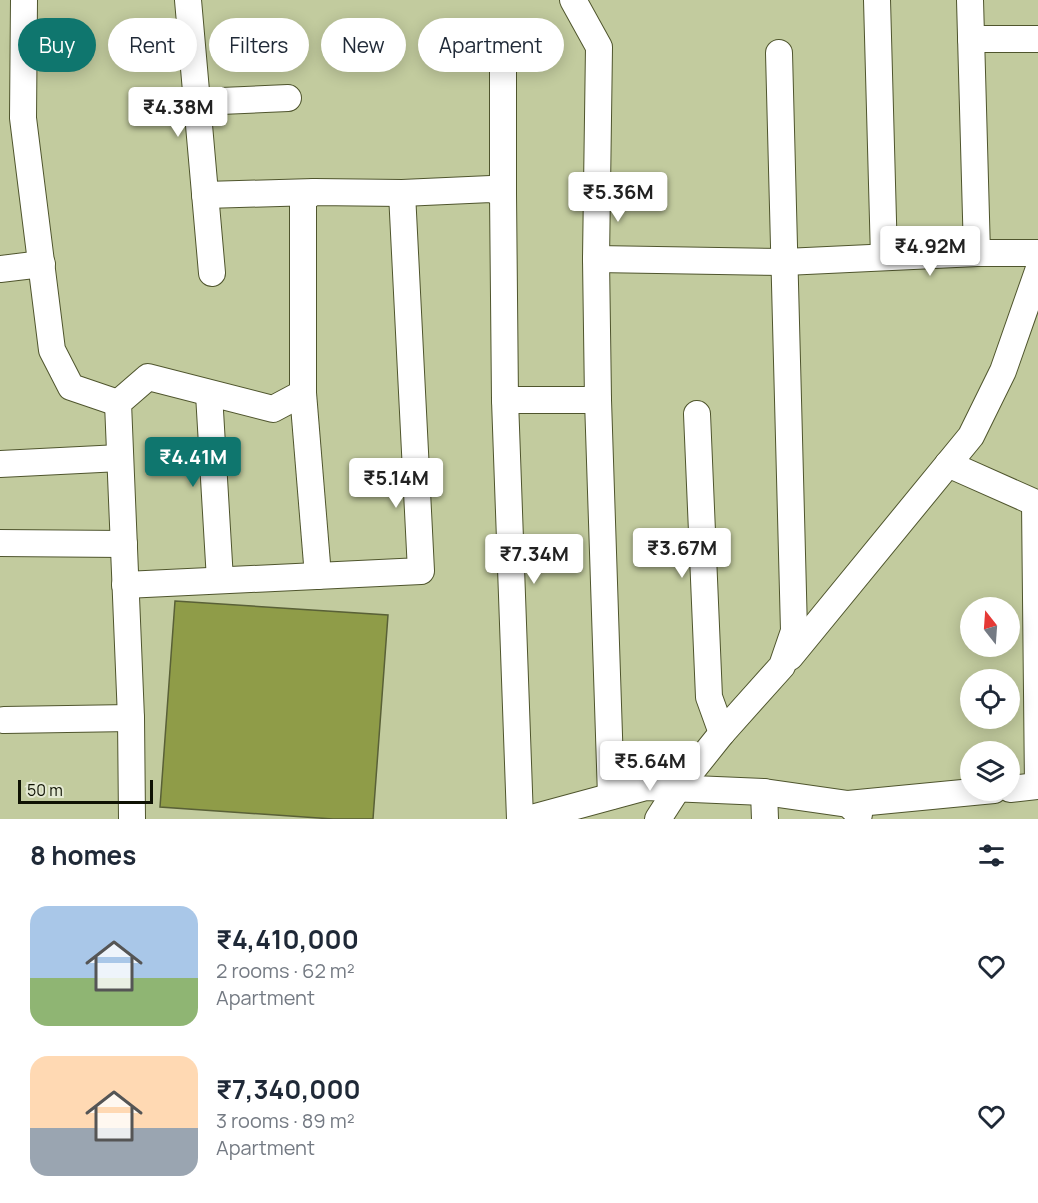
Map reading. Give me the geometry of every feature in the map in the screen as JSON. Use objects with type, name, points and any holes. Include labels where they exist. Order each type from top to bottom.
[{"type":"street","points":[[24,0],[23,118],[52,350],[71,387],[118,403]]},
{"type":"street","points":[[188,0],[212,273]]},
{"type":"street","points":[[573,0],[599,47],[596,259],[598,400],[611,796]]},
{"type":"street","points":[[877,0],[884,257]]},
{"type":"street","points":[[970,0],[977,253]]},
{"type":"street","points":[[971,39],[1038,39]]},
{"type":"street","points":[[779,54],[794,631],[782,666]]},
{"type":"street","points":[[503,72],[505,400],[520,819]]},
{"type":"street","points":[[150,104],[288,98]]},
{"type":"street","points":[[205,195],[314,192],[402,193],[491,189],[503,194]]},
{"type":"street","points":[[314,192],[303,200],[303,393],[318,576]]},
{"type":"street","points":[[125,585],[421,571],[402,193]]},
{"type":"street","points":[[596,259],[785,262],[977,253],[1038,253]]},
{"type":"street","points":[[0,269],[42,264]]},
{"type":"street","points":[[658,819],[678,788],[722,733],[782,666],[971,436],[1004,371],[1038,271]]},
{"type":"street","points":[[118,403],[147,377],[273,409],[303,393]]},
{"type":"street","points":[[209,394],[220,580]]},
{"type":"street","points":[[505,400],[598,400]]},
{"type":"street","points":[[118,403],[131,718],[132,819]]},
{"type":"street","points":[[697,414],[709,697],[722,733]]},
{"type":"street","points":[[0,464],[120,458]]},
{"type":"street","points":[[948,464],[1036,503],[1038,786],[1020,788]]},
{"type":"street","points":[[0,543],[124,544]]},
{"type":"street","points":[[4,720],[131,718]]},
{"type":"street","points":[[528,819],[646,787],[764,792],[853,812],[960,795]]},
{"type":"street","points":[[764,792],[765,819]]},
{"type":"building","points":[[175,601],[388,615],[373,819],[333,819],[160,807]]}]
